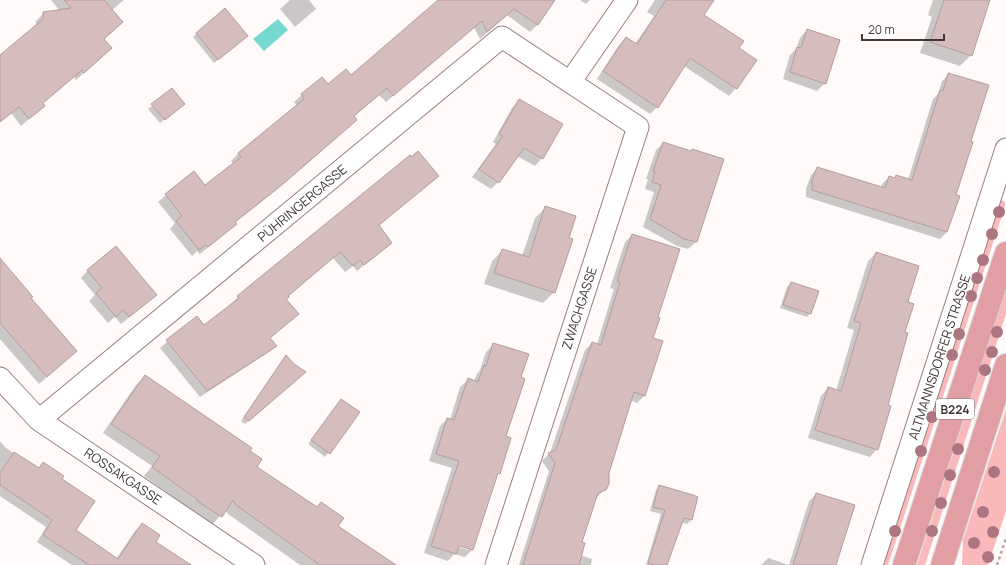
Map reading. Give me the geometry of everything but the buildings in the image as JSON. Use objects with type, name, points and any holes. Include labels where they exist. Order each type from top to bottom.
[{"type":"main road","name":"B224","points":[[904,565],[1006,253]]},
{"type":"main road","name":"B224","points":[[942,565],[1006,365]]},
{"type":"street","points":[[570,82],[627,0]]},
{"type":"street","name":"PÜHRINGERGASSE","points":[[39,420],[502,37],[570,82]]},
{"type":"street","name":"ZWACHGASSE","points":[[496,565],[638,127],[570,82]]},
{"type":"street","name":"ALTMANNSDORFER STRASSE","points":[[872,565],[1006,149]]},
{"type":"street","name":"ROSSAKGASSE","points":[[0,378],[39,420],[249,564]]},
{"type":"path","points":[[997,565],[1006,538]]},
{"type":"shaded area","points":[[1002,200],[1005,202],[1005,206],[888,565],[880,565],[1000,201]]},
{"type":"shaded area","points":[[1006,289],[1006,314],[925,565],[917,565]]},
{"type":"shaded area","points":[[1006,409],[1006,511],[988,565],[962,565],[963,540]]},
{"type":"water","points":[[278,19],[288,30],[264,51],[253,39]]}]
